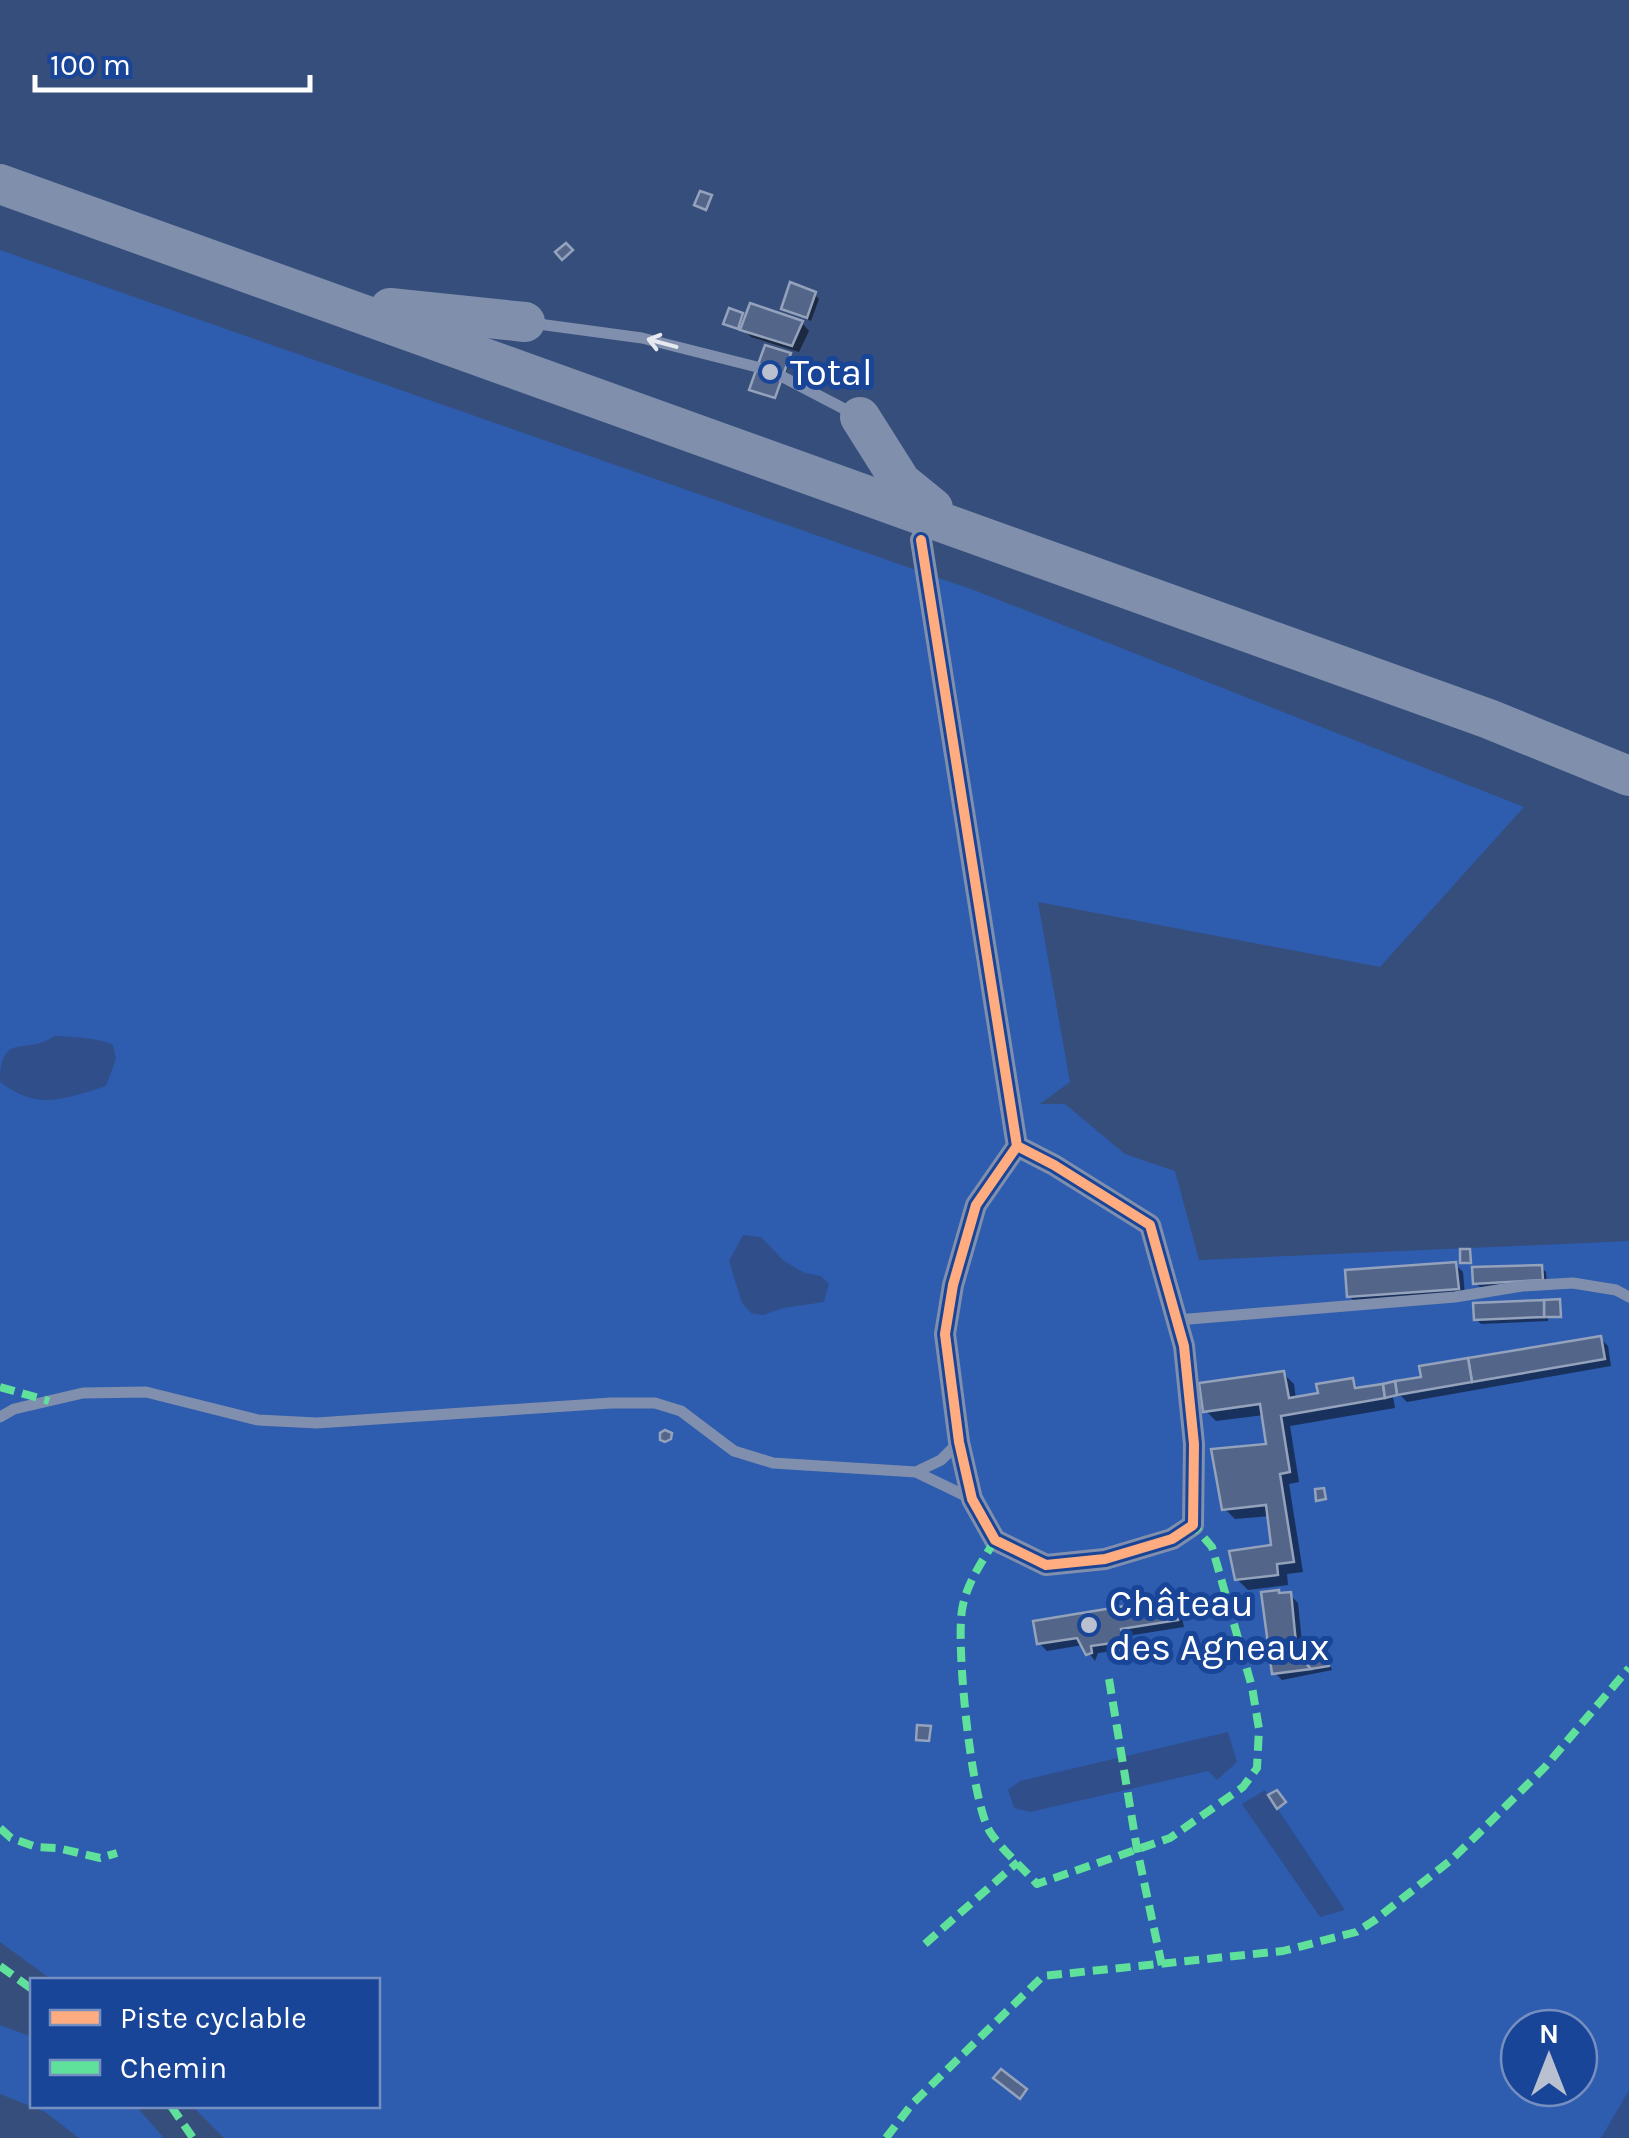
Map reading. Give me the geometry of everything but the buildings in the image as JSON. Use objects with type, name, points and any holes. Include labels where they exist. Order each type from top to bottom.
[{"type":"highway","points":[[0,184],[328,302],[938,533],[1629,804]]},
{"type":"highway","points":[[0,212],[698,464],[938,533],[1489,719],[1629,776]]},
{"type":"highway","points":[[328,302],[526,322]]},
{"type":"highway","points":[[860,418],[938,533]]},
{"type":"street","points":[[938,533],[1017,1146],[976,1205],[953,1285],[946,1334],[958,1442],[972,1498],[996,1540],[1046,1565],[1105,1559],[1172,1539],[1193,1525],[1194,1444],[1184,1346],[1150,1225],[1017,1146]]},
{"type":"lane","points":[[526,322],[642,338],[757,368]]},
{"type":"lane","points":[[783,377],[860,418]]},
{"type":"lane","points":[[1177,1320],[1573,1283],[1616,1290],[1629,1297]]},
{"type":"lane","points":[[0,1418],[14,1409],[83,1393],[146,1392],[258,1420],[317,1423],[594,1404],[655,1404],[681,1411],[734,1451],[773,1462],[916,1472],[972,1498]]},
{"type":"lane","points":[[916,1472],[941,1460],[958,1442]]},
{"type":"shaded area","points":[[0,250],[979,592],[1524,807],[1380,967],[1038,902],[1070,1082],[1040,1104],[1065,1104],[1125,1154],[1175,1171],[1199,1260],[1629,1241],[1629,2138],[224,2138],[194,2108],[380,2108],[380,1978],[49,1978],[0,1942]]},
{"type":"shaded area","points":[[54,1036],[113,1045],[116,1059],[106,1086],[52,1100],[27,1097],[0,1082],[1,1066],[10,1050]]},
{"type":"shaded area","points":[[743,1235],[761,1237],[784,1261],[805,1273],[821,1276],[829,1284],[824,1302],[763,1315],[751,1313],[742,1303],[729,1261]]},
{"type":"shaded area","points":[[1228,1732],[1237,1762],[1217,1780],[1208,1771],[1030,1812],[1014,1808],[1008,1790],[1020,1781]]},
{"type":"shaded area","points":[[1265,1790],[1345,1910],[1320,1917],[1242,1804]]},
{"type":"shaded area","points":[[0,2025],[30,2036],[30,2106],[0,2094]]},
{"type":"shaded area","points":[[1629,2090],[1629,2138],[1601,2138]]},
{"type":"shaded area","points":[[35,2108],[138,2108],[164,2138],[79,2138]]},
{"type":"marked path","points":[[0,1387],[49,1401]]},
{"type":"marked path","points":[[995,1540],[971,1582],[962,1610],[961,1656],[967,1723],[977,1789],[990,1832],[1037,1884],[1170,1838],[1243,1787],[1257,1768],[1259,1729],[1252,1687],[1212,1547],[1193,1525]]},
{"type":"marked path","points":[[886,2138],[912,2104],[1043,1976],[1283,1951],[1356,1932],[1375,1920],[1478,1834],[1545,1767],[1629,1668]]},
{"type":"marked path","points":[[1109,1679],[1137,1849],[1162,1966]]},
{"type":"marked path","points":[[0,1828],[11,1838],[36,1847],[100,1858],[117,1853]]},
{"type":"marked path","points":[[925,1944],[1018,1862]]},
{"type":"marked path","points":[[0,1966],[30,1988]]},
{"type":"marked path","points":[[172,2108],[193,2138]]},
{"type":"cycle path","points":[[921,540],[1017,1146],[976,1205],[953,1285],[945,1334],[959,1442],[972,1499],[995,1540],[1046,1565],[1105,1559],[1172,1539],[1193,1525],[1194,1444],[1184,1346],[1150,1225],[1017,1146]]},
{"type":"place","name":"Total","points":[[770,372]]},
{"type":"place","name":"Château des Agneaux","points":[[1089,1625]]}]
